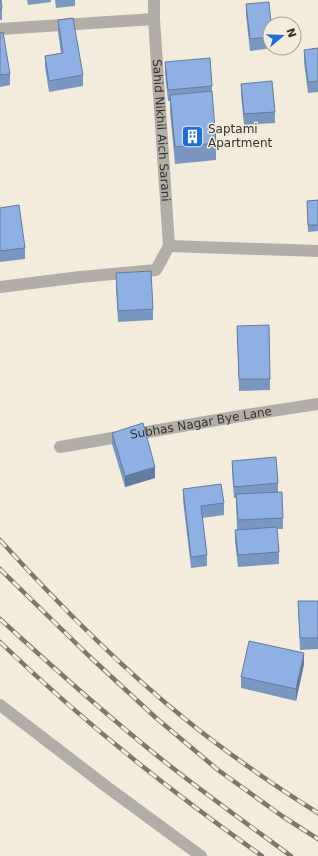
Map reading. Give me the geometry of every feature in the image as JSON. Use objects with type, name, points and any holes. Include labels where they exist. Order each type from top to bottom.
[{"type":"street","name":"Sahid Nikhil Aich Sarani","points":[[154,0],[169,246]]},
{"type":"street","points":[[0,29],[154,19]]},
{"type":"street","points":[[0,287],[80,277],[156,270],[169,246],[318,251]]},
{"type":"street","name":"Subhas Nagar Bye Lane","points":[[60,447],[318,404]]},
{"type":"street","points":[[0,704],[107,787],[201,856]]},
{"type":"building","points":[[0,0],[2,8],[0,9]]},
{"type":"building","points":[[269,2],[270,16],[262,16],[262,38],[250,39],[246,4]]},
{"type":"building","points":[[73,18],[83,75],[49,81],[45,56],[63,53],[58,20]]},
{"type":"building","points":[[3,32],[10,74],[0,75],[0,33]]},
{"type":"building","points":[[318,48],[318,81],[308,82],[304,50]]},
{"type":"building","points":[[210,58],[212,86],[168,90],[165,62]]},
{"type":"building","points":[[272,81],[275,112],[244,114],[241,84]]},
{"type":"building","name":"Saptami Apartment","points":[[212,91],[216,143],[175,147],[170,95]]},
{"type":"building","points":[[318,200],[318,225],[308,225],[307,201]]},
{"type":"building","points":[[19,205],[25,248],[0,251],[0,208]]},
{"type":"building","points":[[151,271],[153,309],[118,311],[116,273]]},
{"type":"building","points":[[269,325],[270,379],[239,379],[237,326]]},
{"type":"building","points":[[143,423],[155,467],[125,476],[112,433]]},
{"type":"building","points":[[276,457],[278,483],[234,487],[232,461]]},
{"type":"building","points":[[221,484],[224,503],[201,506],[207,555],[191,557],[183,489]]},
{"type":"building","points":[[282,492],[283,518],[238,520],[236,494]]},
{"type":"building","points":[[277,527],[279,552],[238,555],[235,530]]},
{"type":"building","points":[[298,601],[318,601],[318,638],[300,638]]},
{"type":"building","points":[[249,641],[304,653],[296,689],[241,677]]},
{"type":"railway","points":[[0,540],[112,656],[160,698],[233,756],[318,813]]},
{"type":"railway","points":[[0,569],[89,656],[155,717],[218,770],[282,816],[318,839]]},
{"type":"railway","points":[[0,619],[71,683],[144,745],[198,788],[291,856]]},
{"type":"railway","points":[[0,642],[62,699],[127,754],[262,856]]},
{"type":"place","name":"Saptami Apartment","points":[[193,136]]}]
